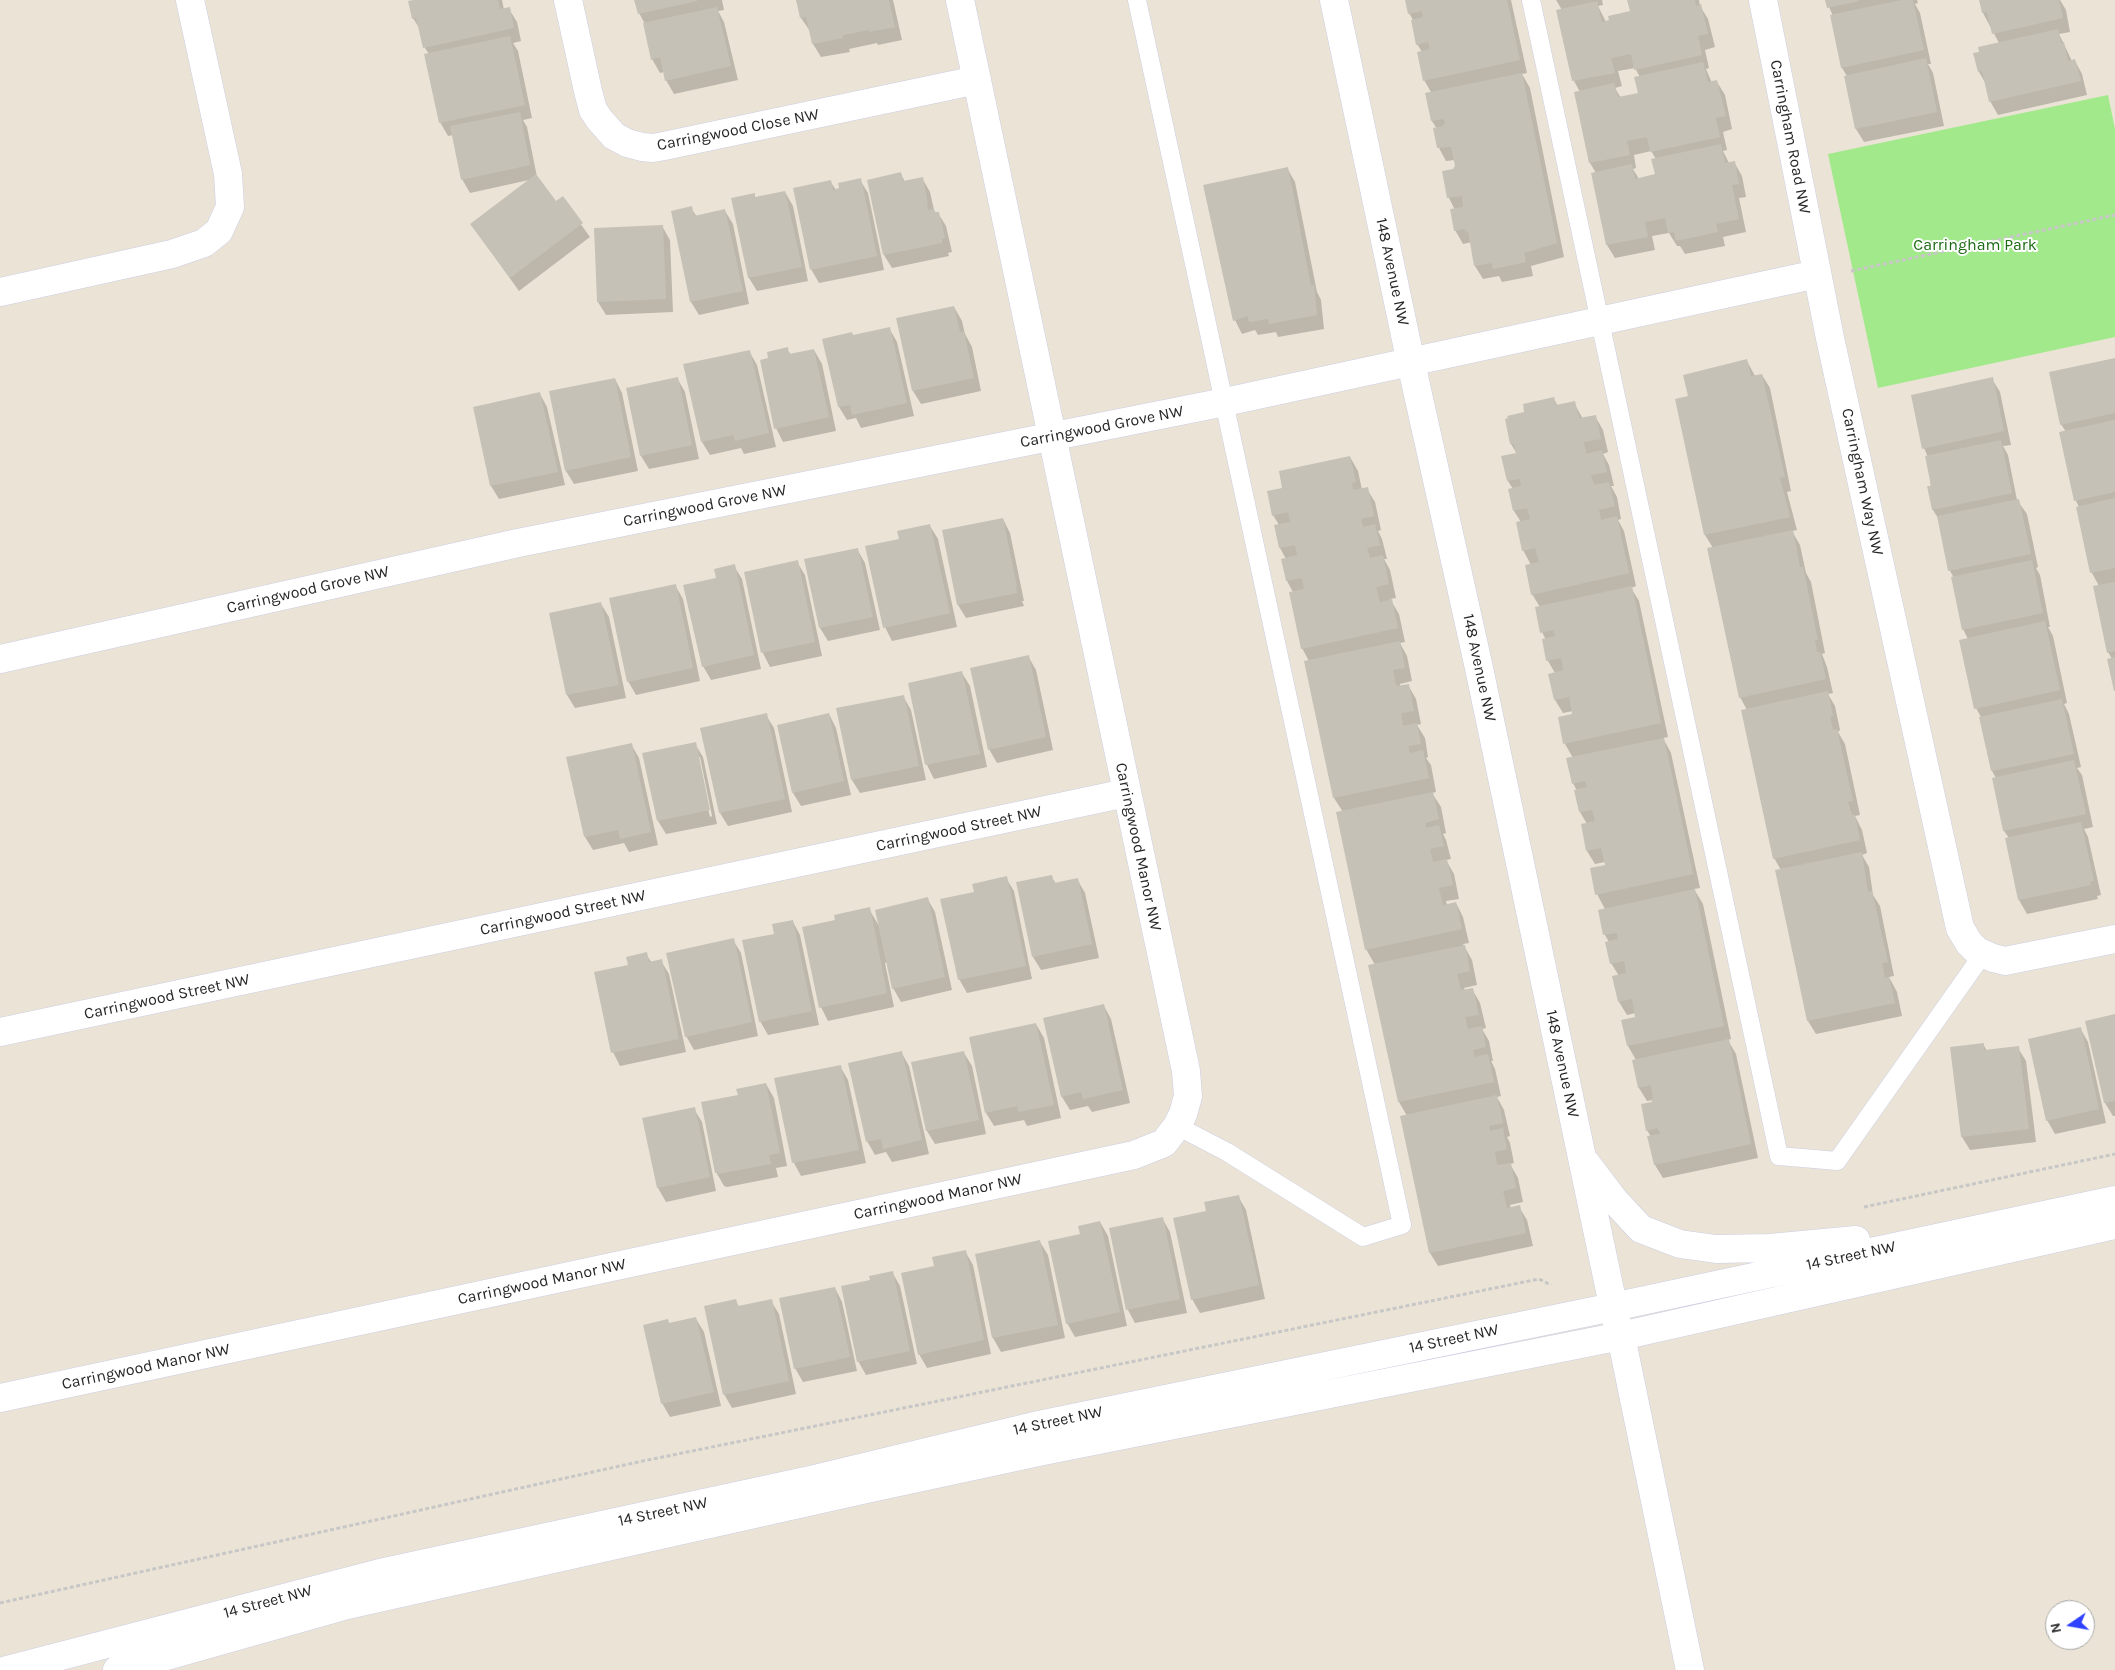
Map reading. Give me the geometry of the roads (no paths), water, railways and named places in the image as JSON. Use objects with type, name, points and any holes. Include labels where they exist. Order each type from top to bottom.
[{"type":"street","points":[[0,292],[172,254],[204,243],[219,231],[230,208],[228,174],[190,0]]},
{"type":"street","name":"Carringwood Close NW","points":[[568,0],[593,110],[598,119],[614,136],[642,147],[664,146],[977,80]]},
{"type":"street","points":[[960,0],[1051,437]]},
{"type":"street","name":"148 Avenue NW","points":[[1334,0],[1479,668],[1690,1670]]},
{"type":"street","name":"Carringham Road NW","points":[[1763,0],[1817,274]]},
{"type":"street","points":[[1412,363],[1817,274]]},
{"type":"street","name":"Carringham Way NW","points":[[1817,274],[1960,928],[1969,943],[1983,954],[2005,961],[2115,938]]},
{"type":"street","name":"Carringwood Grove NW","points":[[0,659],[518,543],[1412,363]]},
{"type":"street","name":"Carringwood Manor NW","points":[[0,1398],[1134,1155],[1164,1143],[1177,1126],[1183,1114],[1188,1096],[1186,1071],[1051,437]]},
{"type":"street","name":"Carringwood Street NW","points":[[0,1032],[1126,793]]},
{"type":"street","points":[[1581,1156],[1614,1200],[1641,1229],[1680,1244],[1716,1249],[1770,1248],[1859,1239],[2115,1200]]},
{"type":"street","name":"14 Street NW","points":[[7,1670],[380,1573],[806,1481],[1034,1426],[1613,1307],[2115,1200]]},
{"type":"street","name":"14 Street NW","points":[[117,1670],[347,1606],[875,1487],[1062,1447],[1621,1336],[2115,1226]]},
{"type":"lane","points":[[1137,0],[1402,1225],[1363,1237],[1227,1152],[1177,1126]]},
{"type":"lane","points":[[1531,0],[1779,1156],[1837,1161],[1983,954]]},
{"type":"park label","name":"Carringham Park","points":[[1975,245]]}]
